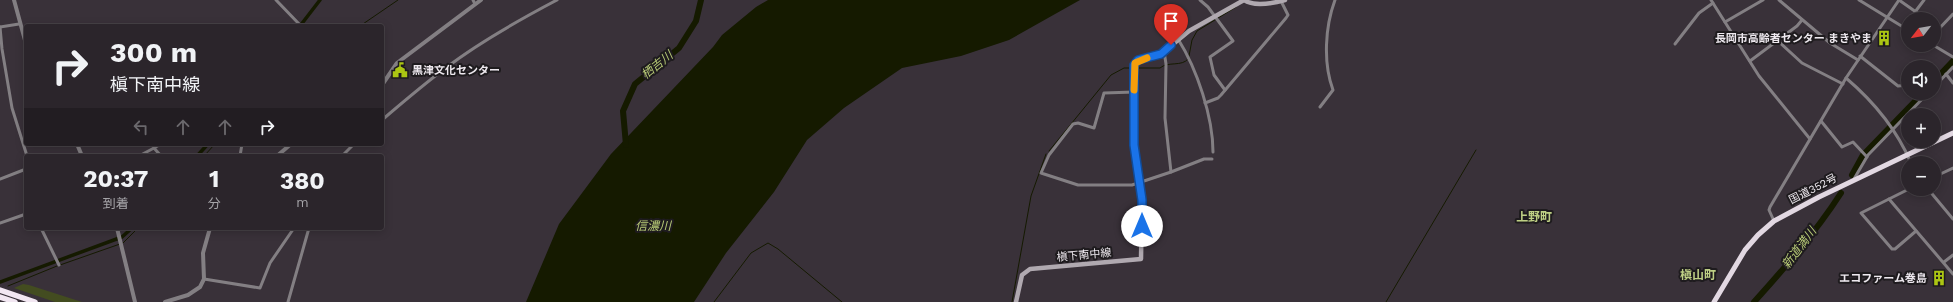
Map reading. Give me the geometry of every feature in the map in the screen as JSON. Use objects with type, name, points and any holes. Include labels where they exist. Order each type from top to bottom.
[{"type":"highway","name":"国道352号","points":[[1714,302],[1746,250],[1758,235],[1774,221],[1953,133]]},
{"type":"highway","points":[[0,290],[35,302]]},
{"type":"highway","points":[[0,297],[15,302]]},
{"type":"main road","name":"槇下南中線","points":[[1016,302],[1022,275],[1030,269],[1142,259],[1142,207],[1134,152],[1135,63],[1142,59],[1158,56],[1178,39],[1244,0],[1251,3],[1283,1]]},
{"type":"street","points":[[14,0],[19,24],[24,38]]},
{"type":"street","points":[[276,0],[299,24]]},
{"type":"street","points":[[384,82],[397,63],[474,2],[480,0]]},
{"type":"street","points":[[384,118],[447,67],[473,49],[508,26],[557,0]]},
{"type":"street","points":[[1200,0],[1208,7],[1214,17],[1231,36],[1233,41],[1210,57],[1214,75],[1225,90]]},
{"type":"street","points":[[1320,107],[1334,90],[1328,74],[1328,31],[1331,12],[1335,0]]},
{"type":"street","points":[[1725,22],[1763,0]]},
{"type":"street","points":[[1779,0],[1830,43],[1858,60]]},
{"type":"street","points":[[1859,0],[1901,26]]},
{"type":"street","points":[[1774,221],[1769,210],[1770,207],[1846,78],[1886,17],[1899,0],[1915,12],[1924,0]]},
{"type":"street","points":[[1205,103],[1218,98],[1286,18],[1288,15],[1283,1]]},
{"type":"street","points":[[1676,44],[1698,14],[1712,2],[1759,76],[1810,139]]},
{"type":"street","points":[[1941,27],[1953,14]]},
{"type":"street","points":[[1750,61],[1802,20]]},
{"type":"street","points":[[19,24],[0,27],[2,49],[12,108],[26,154]]},
{"type":"street","points":[[1178,39],[1196,73],[1205,103],[1213,152]]},
{"type":"street","points":[[1777,40],[1802,63],[1843,84]]},
{"type":"street","points":[[1941,50],[1953,57]]},
{"type":"street","points":[[1164,51],[1166,64],[1165,118],[1171,172]]},
{"type":"street","points":[[1860,56],[1898,86],[1901,86]]},
{"type":"street","points":[[1941,79],[1953,66]]},
{"type":"street","points":[[1946,74],[1953,83]]},
{"type":"street","points":[[1846,78],[1864,94],[1892,129],[1908,154]]},
{"type":"street","points":[[1134,92],[1104,93],[1094,128],[1078,123],[1073,124],[1049,155],[1041,173],[1074,185],[1084,186],[1139,183],[1204,159],[1212,159]]},
{"type":"street","points":[[1853,181],[1867,157],[1920,100]]},
{"type":"street","points":[[1821,121],[1842,147],[1853,142],[1867,157]]},
{"type":"street","points":[[143,154],[158,146]]},
{"type":"street","points":[[279,154],[289,146]]},
{"type":"street","points":[[344,154],[352,146]]},
{"type":"street","points":[[154,148],[159,154]]},
{"type":"street","points":[[0,179],[24,170]]},
{"type":"street","points":[[1941,174],[1952,170]]},
{"type":"street","points":[[1901,193],[1861,213],[1892,249],[1896,249],[1916,230]]},
{"type":"street","points":[[1934,196],[1953,219]]},
{"type":"street","points":[[1889,199],[1953,274]]},
{"type":"street","points":[[0,223],[24,215]]},
{"type":"street","points":[[42,230],[59,265]]},
{"type":"street","points":[[118,230],[135,302]]},
{"type":"street","points":[[165,302],[196,291],[200,287],[204,279],[203,253],[209,230]]},
{"type":"street","points":[[204,279],[260,288],[270,263],[293,230]]},
{"type":"street","points":[[288,302],[308,230]]},
{"type":"street","points":[[1944,262],[1953,255]]},
{"type":"green space","points":[[23,284],[82,302],[55,302],[14,288]]},
{"type":"water","name":"信濃川","points":[[768,0],[1080,0],[1009,40],[961,56],[902,68],[844,108],[807,140],[774,192],[726,253],[694,302],[526,302],[559,224],[611,154],[713,47],[722,35],[756,7]]},
{"type":"waterway","points":[[302,24],[320,0]]},
{"type":"waterway","points":[[363,24],[398,0]]},
{"type":"waterway","name":"栖吉川","points":[[626,145],[623,111],[635,84],[679,48],[696,21],[701,0]]},
{"type":"waterway","points":[[1189,56],[1192,40],[1197,31],[1236,7]]},
{"type":"waterway","points":[[1136,68],[1160,68],[1167,65],[1182,63],[1188,59]]},
{"type":"waterway","name":"新道満川","points":[[1941,74],[1953,61]]},
{"type":"waterway","points":[[1049,151],[1111,75],[1124,68],[1133,68]]},
{"type":"waterway","name":"新道満川","points":[[1852,175],[1863,155],[1916,100]]},
{"type":"waterway","points":[[199,154],[206,146]]},
{"type":"waterway","points":[[206,154],[213,146]]},
{"type":"waterway","points":[[1386,302],[1476,150]]},
{"type":"waterway","points":[[1012,302],[1031,196],[1046,154]]},
{"type":"waterway","name":"新道満川","points":[[1754,302],[1800,249],[1841,193]]},
{"type":"waterway","points":[[0,282],[122,237],[130,230]]},
{"type":"waterway","points":[[123,243],[136,230]]},
{"type":"waterway","points":[[714,302],[751,253],[768,243],[778,249],[842,302]]},
{"type":"waterway","points":[[60,265],[120,244]]},
{"type":"waterway","points":[[8,286],[57,266]]},
{"type":"slow traffic","points":[[1134,90],[1134,65],[1138,60],[1147,58]]},
{"type":"place","name":"長岡市高齢者センター まきやま","points":[[1884,38]]},
{"type":"place","name":"黒津文化センター","points":[[400,70]]},
{"type":"place","name":"エコファーム巻島","points":[[1939,278]]},
{"type":"district","name":"上野町","points":[[1534,217]]},
{"type":"district","name":"槇山町","points":[[1698,275]]},
{"type":"route","points":[[1142,226],[1142,200],[1134,145],[1134,65],[1138,60],[1158,56],[1171,45]]}]
